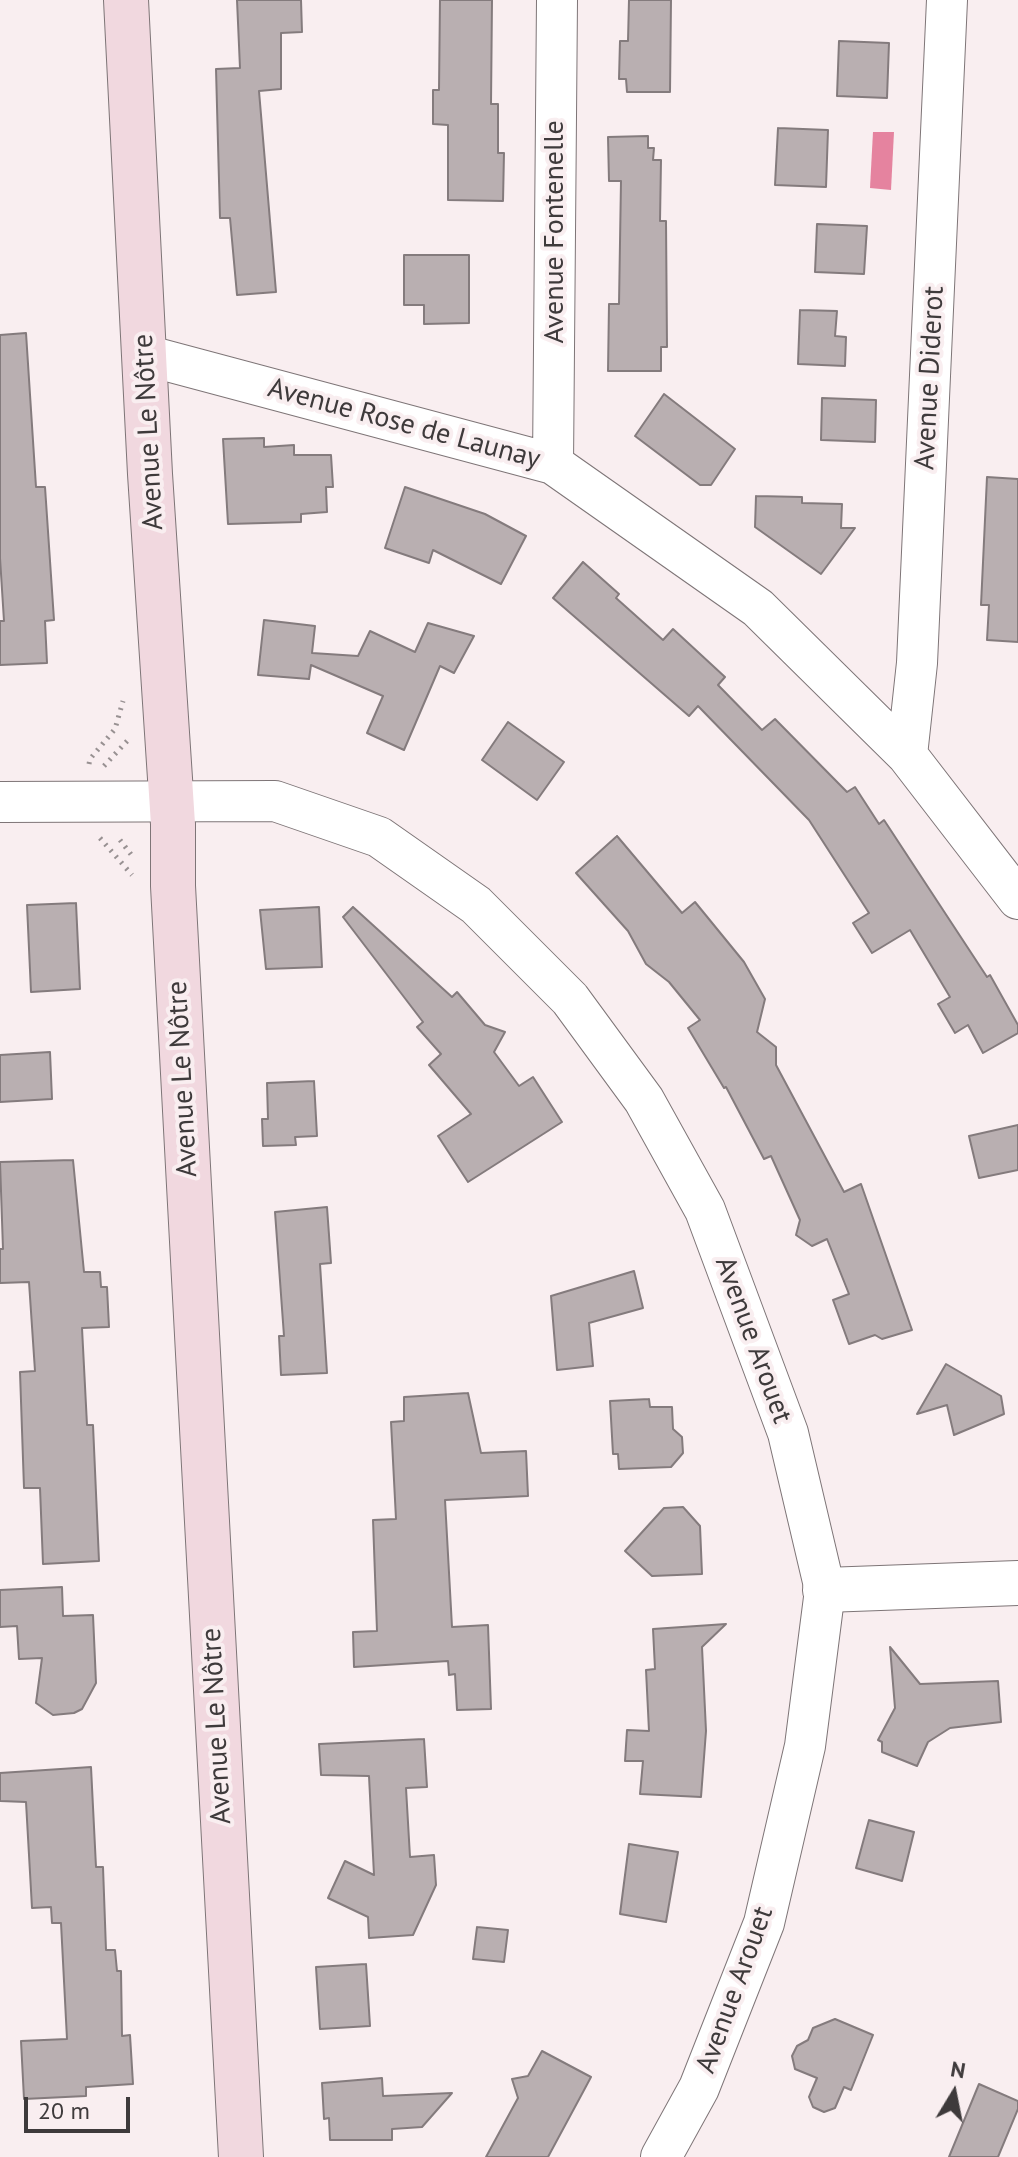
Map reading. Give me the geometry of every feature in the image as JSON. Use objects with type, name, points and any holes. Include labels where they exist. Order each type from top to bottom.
[{"type":"main road","name":"Avenue Le Nôtre","points":[[126,0],[241,2157]]},
{"type":"street","name":"Avenue Fontenelle","points":[[553,464],[557,0]]},
{"type":"street","name":"Avenue Diderot","points":[[907,755],[917,663],[947,0]]},
{"type":"street","name":"Avenue Rose de Launay","points":[[145,355],[553,464],[758,608],[907,755],[1018,899]]},
{"type":"street","name":"Avenue Arouet","points":[[0,802],[275,801],[379,837],[476,905],[570,999],[644,1100],[705,1210],[788,1433],[825,1590],[805,1746],[764,1923],[699,2088],[661,2157]]},
{"type":"street","points":[[825,1590],[1018,1583]]},
{"type":"shaded area","points":[[873,132],[894,132],[891,190],[870,188]]},
{"type":"building","points":[[237,0],[301,0],[302,32],[281,33],[281,89],[259,91],[276,292],[237,295],[230,218],[220,218],[216,69],[240,68]]},
{"type":"building","points":[[440,0],[492,0],[491,104],[498,104],[498,153],[504,153],[503,201],[448,200],[448,125],[433,124],[433,90],[439,90]]},
{"type":"building","points":[[629,0],[671,0],[670,92],[627,92],[626,79],[619,79],[620,41],[628,41]]},
{"type":"building","points":[[839,41],[889,43],[887,98],[837,96]]},
{"type":"building","points":[[778,128],[828,130],[826,187],[775,185]]},
{"type":"building","points":[[648,136],[648,148],[654,148],[653,160],[661,160],[660,221],[666,221],[667,347],[661,347],[661,371],[608,371],[609,304],[619,304],[621,181],[609,181],[608,137]]},
{"type":"building","points":[[817,224],[867,226],[864,274],[815,272]]},
{"type":"building","points":[[404,255],[469,255],[469,323],[424,324],[424,305],[404,305]]},
{"type":"building","points":[[800,310],[837,311],[835,336],[846,337],[845,366],[798,364]]},
{"type":"building","points":[[26,333],[36,487],[45,487],[54,620],[45,621],[47,663],[0,665],[0,621],[4,621],[0,558],[0,335]]},
{"type":"building","points":[[664,394],[735,449],[711,485],[700,485],[635,436]]},
{"type":"building","points":[[822,398],[876,400],[875,442],[821,440]]},
{"type":"building","points":[[264,438],[264,447],[294,445],[294,455],[331,455],[333,487],[326,487],[327,512],[301,514],[301,522],[228,524],[223,439]]},
{"type":"building","points":[[987,477],[1018,479],[1018,642],[987,640],[989,605],[981,605]]},
{"type":"building","points":[[405,487],[485,514],[526,536],[501,584],[433,550],[429,563],[385,548]]},
{"type":"building","points":[[756,496],[802,497],[802,503],[842,504],[841,528],[855,528],[821,574],[755,527]]},
{"type":"building","points":[[583,562],[619,594],[616,598],[663,640],[673,629],[725,677],[718,685],[762,730],[775,719],[847,792],[855,787],[879,824],[884,820],[987,977],[990,975],[1018,1025],[1018,1033],[983,1053],[968,1025],[955,1033],[938,1004],[950,997],[910,930],[872,953],[853,923],[869,913],[809,820],[698,706],[689,716],[553,598]]},
{"type":"building","points":[[264,620],[315,626],[312,653],[358,656],[370,631],[415,652],[428,623],[474,636],[454,673],[440,666],[404,750],[367,733],[383,696],[311,665],[309,679],[258,675]]},
{"type":"building","points":[[508,722],[564,762],[537,800],[482,760]]},
{"type":"building","points":[[617,836],[682,913],[695,902],[744,962],[765,999],[757,1032],[776,1047],[776,1065],[844,1192],[861,1184],[912,1330],[882,1339],[875,1335],[849,1344],[833,1300],[849,1294],[827,1239],[812,1246],[796,1235],[800,1220],[771,1156],[764,1159],[726,1087],[688,1028],[700,1020],[669,982],[646,964],[628,931],[576,873]]},
{"type":"building","points":[[76,903],[80,989],[31,992],[27,905]]},
{"type":"building","points":[[319,907],[322,967],[266,969],[260,910]]},
{"type":"building","points":[[353,907],[452,997],[457,992],[485,1025],[505,1032],[494,1052],[519,1086],[533,1077],[562,1122],[468,1182],[438,1136],[471,1114],[429,1065],[441,1054],[417,1027],[423,1022],[343,917]]},
{"type":"building","points":[[50,1052],[52,1099],[0,1102],[0,1055]]},
{"type":"building","points":[[314,1081],[317,1136],[295,1137],[296,1145],[263,1146],[262,1119],[268,1119],[267,1083]]},
{"type":"building","points":[[1018,1125],[1018,1170],[979,1178],[969,1136]]},
{"type":"building","points":[[73,1160],[84,1272],[100,1272],[101,1287],[107,1287],[109,1327],[82,1328],[87,1425],[93,1425],[99,1561],[43,1564],[40,1488],[24,1488],[20,1372],[35,1371],[29,1282],[0,1283],[0,1249],[3,1249],[0,1162]]},
{"type":"building","points":[[327,1207],[331,1263],[320,1264],[327,1373],[281,1375],[279,1336],[284,1336],[275,1212]]},
{"type":"building","points":[[634,1271],[643,1308],[589,1323],[593,1366],[557,1370],[551,1296]]},
{"type":"building","points":[[946,1364],[1001,1396],[1004,1414],[954,1435],[947,1405],[917,1414]]},
{"type":"building","points":[[468,1393],[481,1453],[526,1451],[528,1496],[445,1500],[452,1627],[488,1625],[491,1709],[457,1710],[455,1674],[449,1675],[448,1661],[354,1667],[353,1632],[377,1631],[373,1520],[396,1519],[391,1422],[404,1421],[404,1397]]},
{"type":"building","points":[[649,1399],[650,1407],[672,1407],[673,1429],[682,1437],[683,1453],[671,1467],[619,1469],[618,1454],[613,1454],[610,1401]]},
{"type":"building","points":[[683,1507],[700,1526],[702,1574],[652,1576],[625,1551],[664,1508]]},
{"type":"building","points":[[62,1587],[63,1616],[93,1615],[96,1683],[82,1709],[53,1715],[36,1703],[42,1658],[19,1659],[17,1626],[0,1627],[0,1590]]},
{"type":"building","points":[[726,1624],[702,1647],[706,1731],[701,1797],[640,1794],[643,1761],[625,1761],[627,1730],[649,1731],[646,1670],[655,1669],[653,1629]]},
{"type":"building","points":[[890,1647],[920,1684],[998,1681],[1001,1722],[950,1728],[928,1742],[917,1766],[882,1752],[882,1742],[878,1740],[895,1708]]},
{"type":"building","points":[[424,1739],[427,1787],[406,1788],[410,1857],[434,1855],[436,1885],[413,1935],[369,1938],[368,1917],[328,1898],[345,1861],[374,1875],[369,1776],[321,1775],[319,1744]]},
{"type":"building","points":[[91,1767],[96,1867],[103,1867],[106,1950],[115,1950],[117,1971],[121,1971],[122,2036],[130,2035],[133,2084],[86,2087],[86,2096],[24,2099],[21,2041],[67,2039],[61,1923],[52,1923],[51,1907],[32,1908],[26,1802],[0,1801],[0,1773]]},
{"type":"building","points":[[869,1820],[914,1832],[902,1881],[856,1868]]},
{"type":"building","points":[[629,1844],[678,1852],[666,1922],[620,1914]]},
{"type":"building","points":[[477,1927],[508,1930],[504,1962],[473,1959]]},
{"type":"building","points":[[366,1964],[370,2026],[320,2029],[316,1967]]},
{"type":"building","points":[[835,2019],[873,2035],[851,2090],[844,2087],[835,2108],[824,2112],[813,2107],[809,2097],[817,2078],[795,2069],[792,2056],[797,2046],[808,2040],[813,2028]]},
{"type":"building","points":[[542,2051],[591,2077],[548,2157],[486,2157],[518,2098],[512,2079],[528,2076]]},
{"type":"building","points":[[382,2078],[383,2096],[452,2093],[422,2127],[392,2129],[392,2140],[330,2140],[329,2118],[324,2119],[322,2083]]},
{"type":"building","points":[[979,2084],[1018,2101],[1018,2109],[998,2157],[949,2157]]}]
